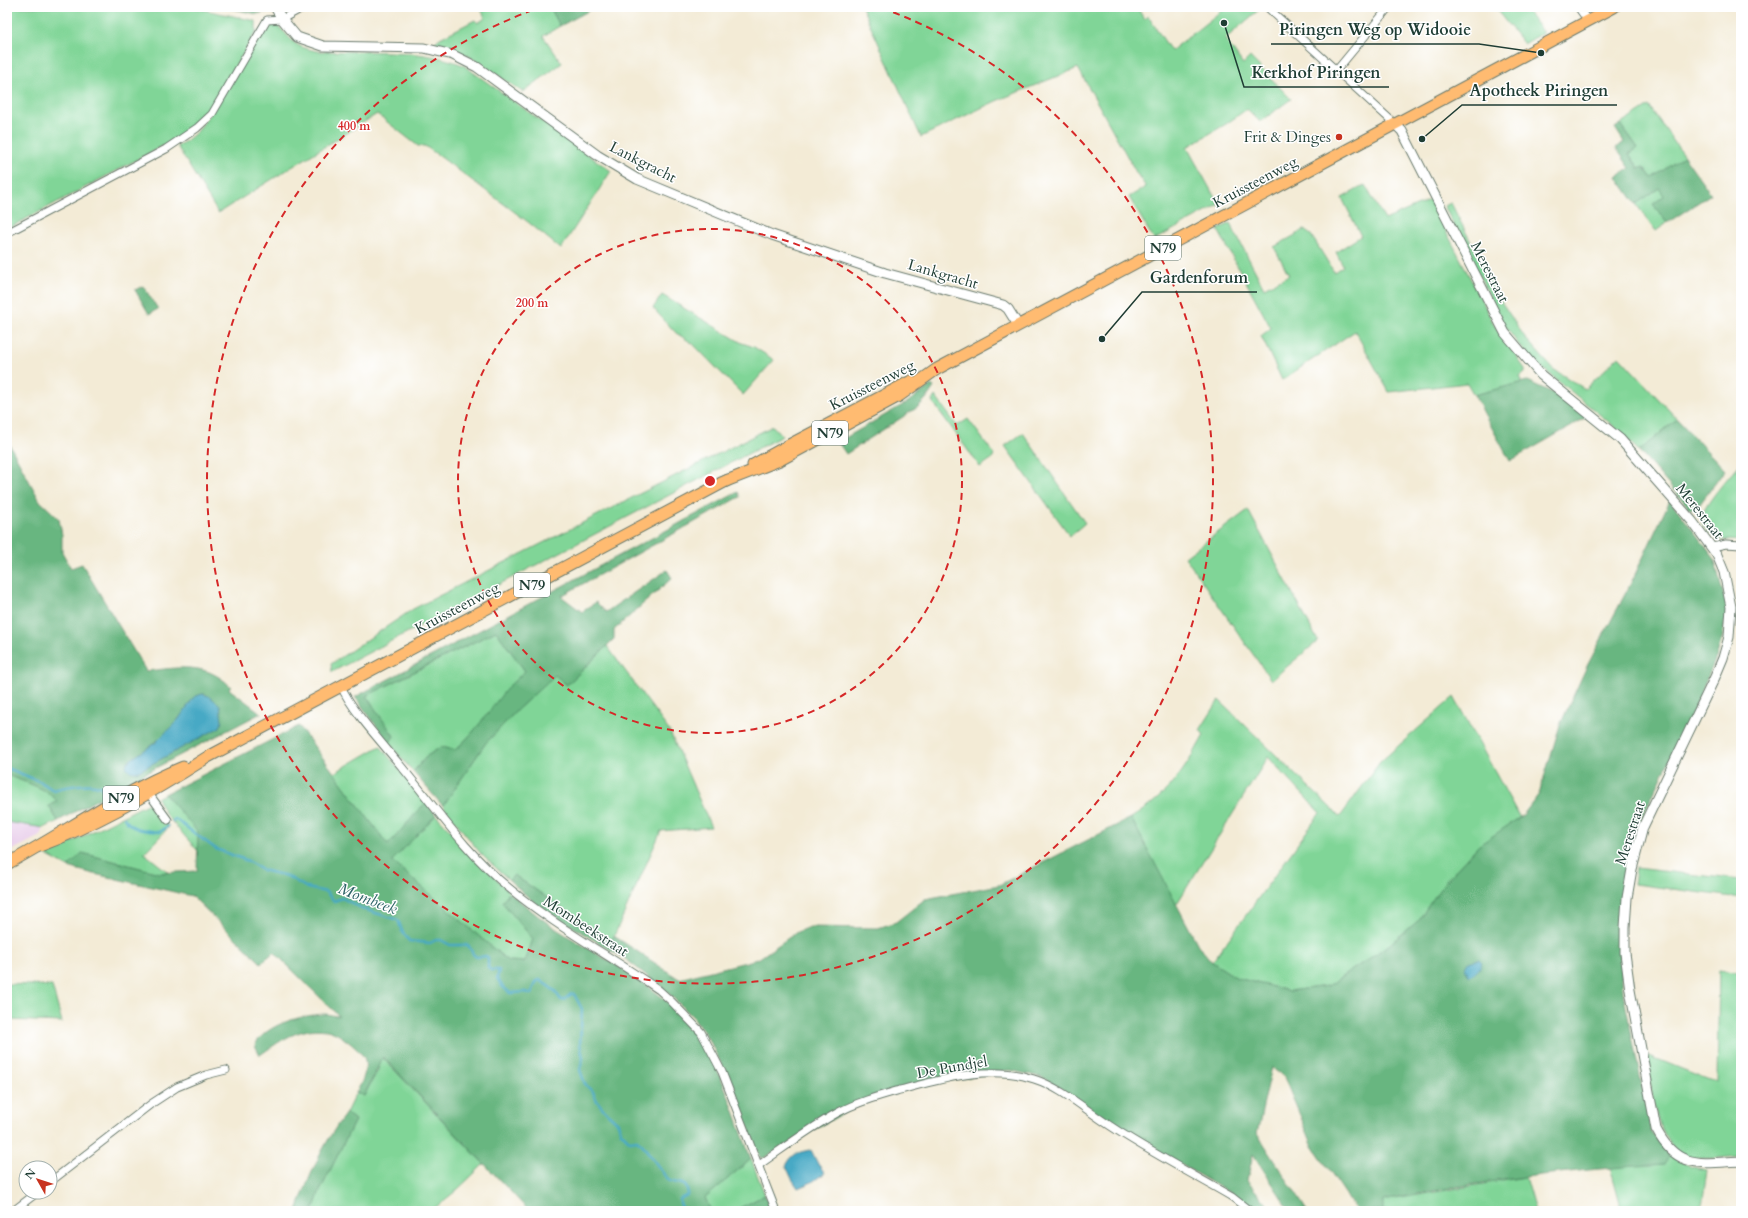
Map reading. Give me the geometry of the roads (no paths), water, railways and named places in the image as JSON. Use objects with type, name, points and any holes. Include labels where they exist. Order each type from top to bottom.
[{"type":"main road","name":"Kruissteenweg","points":[[7,864],[40,846],[72,825],[146,790],[165,774],[206,758],[722,483],[798,440],[895,389],[931,372],[1614,7]]},
{"type":"street","name":"Lankgracht","points":[[275,7],[282,19],[296,36],[323,46],[424,48],[453,55],[477,67],[597,155],[637,179],[780,237],[885,273],[1003,305],[1008,309],[1018,325]]},
{"type":"street","points":[[7,233],[166,149],[198,128],[212,114],[267,20],[282,19],[304,7]]},
{"type":"street","name":"Merestraat","points":[[1267,7],[1402,131],[1505,333],[1541,375],[1620,439],[1692,521],[1712,547],[1724,572],[1731,607],[1729,637],[1723,658],[1715,677],[1643,827],[1632,869],[1624,928],[1625,953],[1630,990],[1656,1128],[1663,1142],[1676,1154],[1690,1162],[1741,1162]]},
{"type":"street","points":[[1336,71],[1389,7]]},
{"type":"street","points":[[1578,7],[1588,21]]},
{"type":"street","points":[[1712,547],[1726,544],[1741,545]]},
{"type":"street","name":"Mombeekstraat","points":[[341,686],[348,698],[386,748],[478,859],[508,887],[546,917],[659,990],[679,1008],[700,1032],[722,1072],[776,1211]]},
{"type":"street","points":[[146,790],[168,820]]},
{"type":"street","points":[[58,1176],[151,1104],[177,1087],[206,1075],[226,1070]]},
{"type":"street","name":"De Pundjel","points":[[759,1165],[838,1112],[866,1100],[928,1083],[958,1077],[989,1073],[1009,1074],[1033,1078],[1057,1089],[1113,1128],[1232,1197],[1250,1211]]},
{"type":"street","points":[[13,1211],[27,1200]]},
{"type":"water","points":[[202,694],[209,696],[220,705],[222,722],[220,727],[139,771],[133,772],[128,770],[126,766],[127,762],[155,743],[178,720],[194,697]]},
{"type":"water","points":[[1479,959],[1482,962],[1479,969],[1469,976],[1465,968],[1468,962]]},
{"type":"water","points":[[811,1150],[818,1164],[825,1173],[812,1182],[798,1188],[786,1166],[790,1159],[796,1154]]},
{"type":"waterway","name":"Mombeek","points":[[7,768],[41,782],[53,790],[76,785],[95,785],[99,786],[109,794]]},
{"type":"waterway","name":"Mombeek","points":[[124,818],[135,828],[144,830],[160,832],[168,826]]},
{"type":"waterway","name":"Mombeek","points":[[173,821],[175,819],[216,849],[248,861],[262,870],[287,876],[307,888],[326,892],[334,901],[342,898],[363,909],[398,920],[402,931],[409,941],[430,943],[436,940],[441,940],[450,945],[468,945],[474,955],[478,957],[486,956],[488,958],[488,968],[491,970],[499,970],[497,978],[502,986],[510,993],[526,992],[531,994],[537,981],[540,980],[555,991],[561,1000],[564,1000],[571,994],[574,994],[582,1009],[580,1044],[583,1058],[580,1070],[585,1084],[593,1092],[597,1101],[605,1111],[618,1123],[621,1132],[630,1141],[637,1140],[642,1144],[668,1180],[682,1184],[686,1187],[687,1195],[680,1199],[680,1204],[684,1211]]},
{"type":"place","name":"Kerkhof Piringen","points":[[1224,23]]},
{"type":"place","name":"Piringen Weg op Widooie","points":[[1541,53]]},
{"type":"place","name":"Frit & Dinges","points":[[1339,137]]},
{"type":"place","name":"Apotheek Piringen","points":[[1422,139]]},
{"type":"place","name":"Gardenforum","points":[[1102,339]]}]
